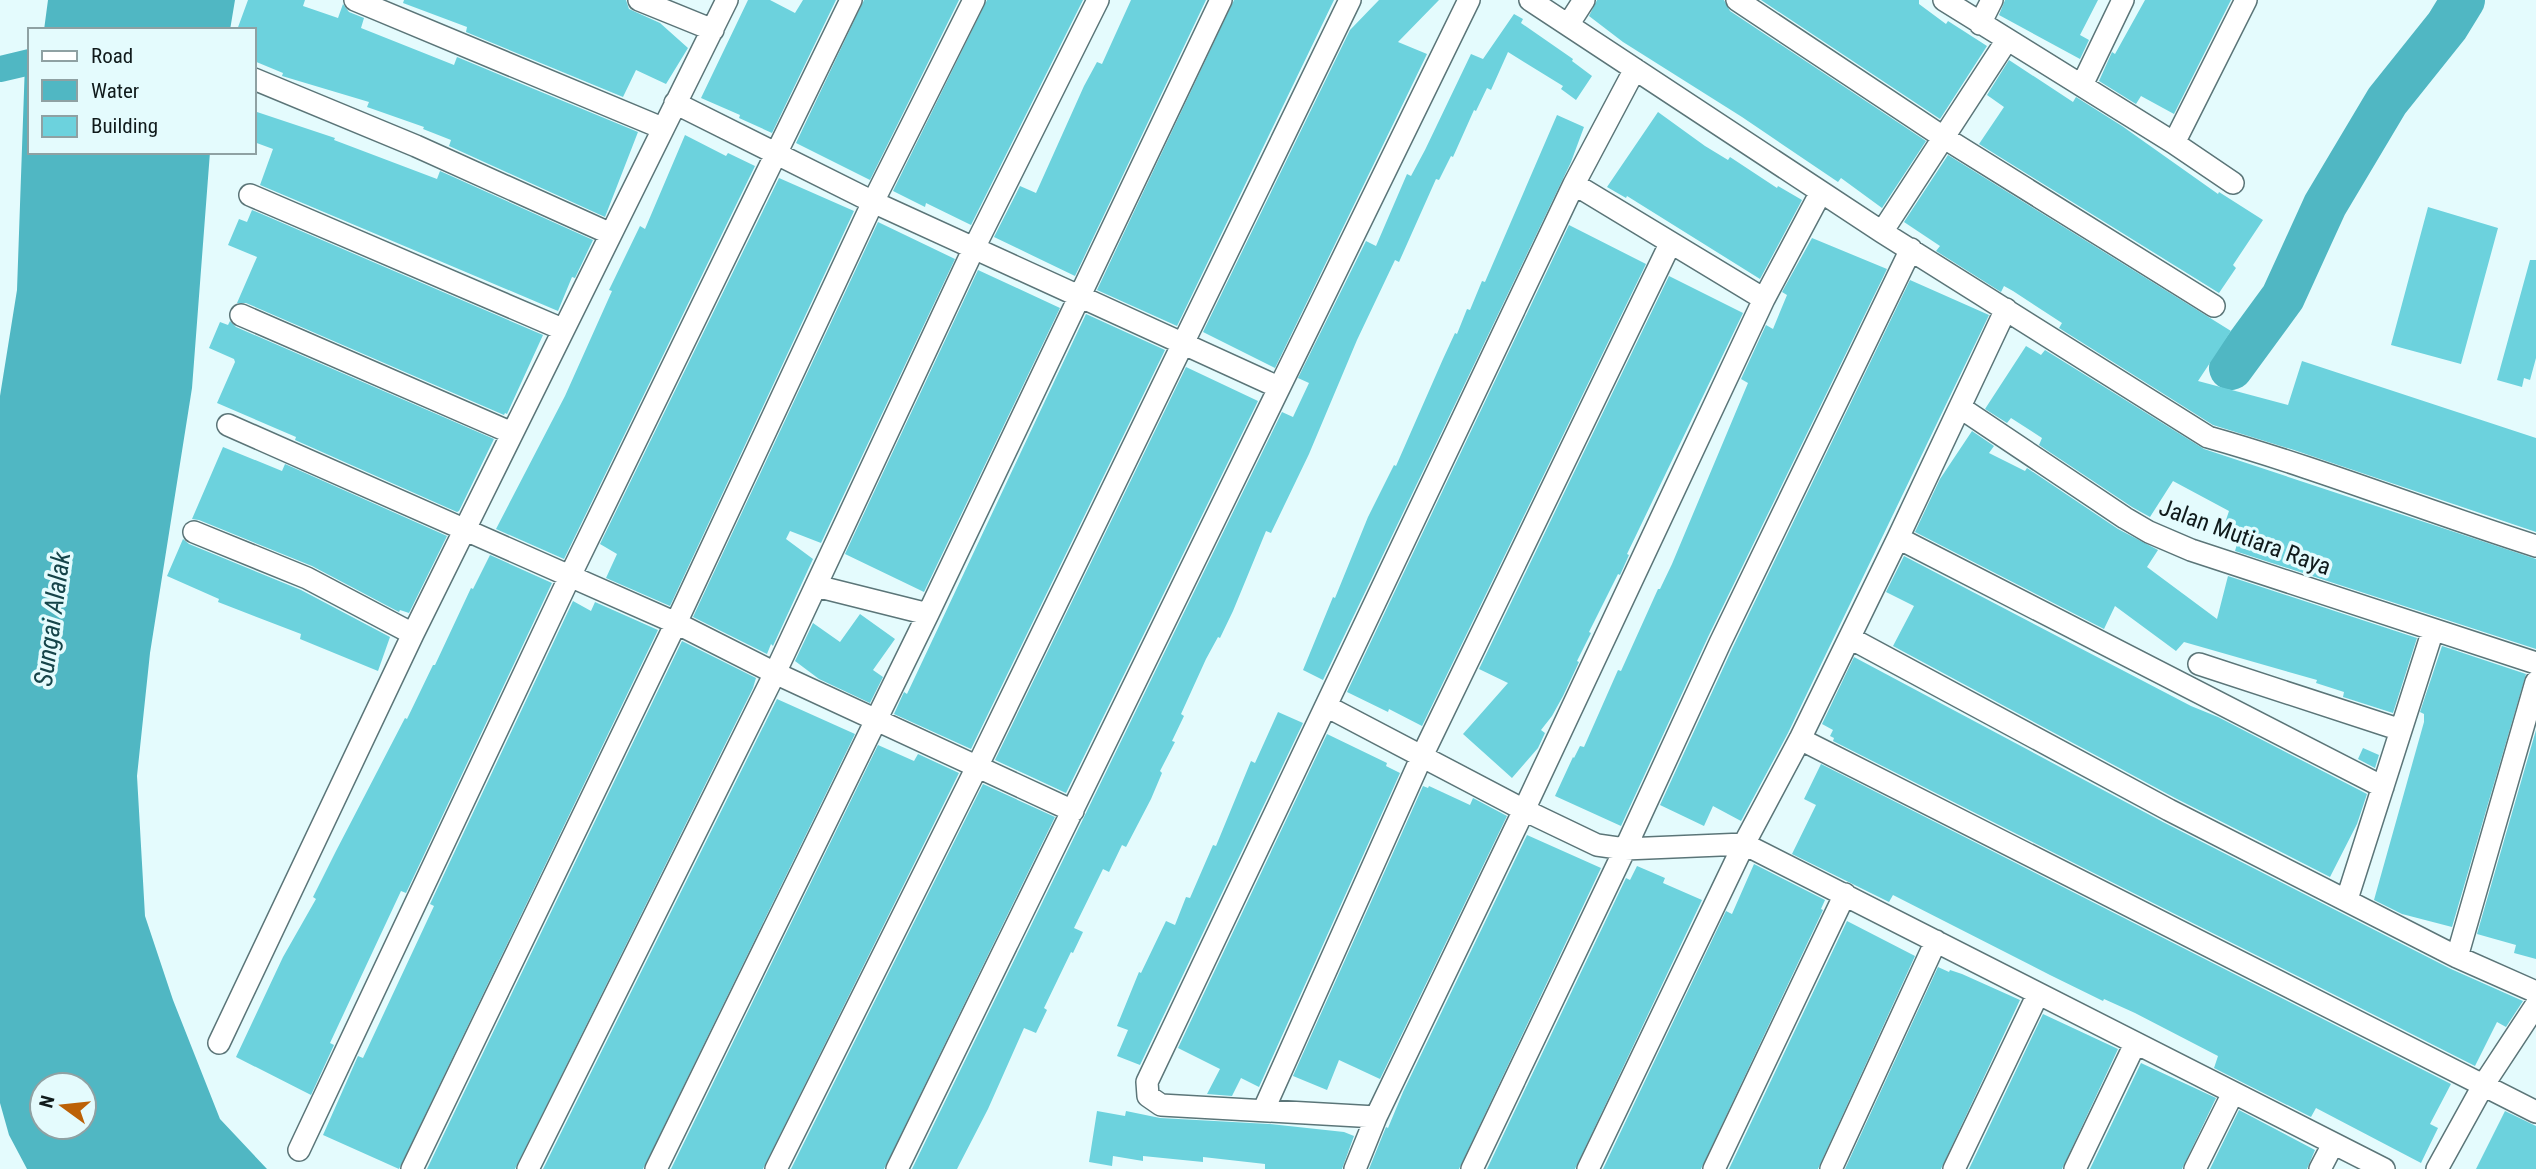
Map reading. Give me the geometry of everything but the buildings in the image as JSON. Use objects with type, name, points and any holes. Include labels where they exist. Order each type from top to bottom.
[{"type":"street","points":[[355,0],[662,128]]},
{"type":"street","points":[[639,0],[713,30]]},
{"type":"street","points":[[219,1043],[413,634],[727,0]]},
{"type":"street","points":[[299,1150],[570,576],[851,0]]},
{"type":"street","points":[[412,1169],[676,623],[873,202],[974,0]]},
{"type":"street","points":[[528,1169],[775,673],[974,248],[1098,0]]},
{"type":"street","points":[[656,1169],[928,614],[1221,0]]},
{"type":"street","points":[[776,1169],[977,768],[1350,0]]},
{"type":"street","points":[[1530,0],[1882,232],[2208,436],[2536,545]]},
{"type":"street","points":[[1568,25],[1584,0]]},
{"type":"street","points":[[1737,0],[1943,138],[2214,306]]},
{"type":"street","points":[[1944,0],[2174,143],[2233,183]]},
{"type":"street","points":[[1980,24],[1993,0]]},
{"type":"street","points":[[2082,85],[2123,0]]},
{"type":"street","points":[[2174,143],[2246,0]]},
{"type":"street","points":[[897,1169],[1464,2]]},
{"type":"street","points":[[1882,232],[2007,40]]},
{"type":"street","points":[[1376,1117],[1161,1105],[1148,1096],[1147,1082],[1574,184],[1635,69]]},
{"type":"street","points":[[256,80],[416,146],[611,234]]},
{"type":"street","points":[[675,103],[873,202],[1278,387]]},
{"type":"street","points":[[1574,184],[1764,299]]},
{"type":"street","points":[[1355,1169],[1376,1117],[1524,810],[1764,299],[1821,192]]},
{"type":"street","points":[[250,195],[562,330]]},
{"type":"street","points":[[1264,1110],[1422,756],[1670,244]]},
{"type":"street","points":[[1472,1169],[1720,643],[1911,249]]},
{"type":"street","points":[[1588,1169],[1744,844],[1850,638],[2006,309]]},
{"type":"street","points":[[241,315],[512,433]]},
{"type":"street","name":"Jalan Mutiara Raya","points":[[1961,408],[2149,532],[2191,550],[2536,663]]},
{"type":"street","points":[[228,425],[676,623],[775,673],[1073,811]]},
{"type":"street","points":[[194,532],[307,578],[413,634]]},
{"type":"street","points":[[1898,538],[2383,787]]},
{"type":"street","points":[[816,586],[928,614]]},
{"type":"street","points":[[2347,900],[2433,630]]},
{"type":"street","points":[[1850,638],[2169,810],[2457,957],[2536,992]]},
{"type":"street","points":[[2199,664],[2401,730]]},
{"type":"street","points":[[2457,957],[2536,682]]},
{"type":"street","points":[[1326,706],[1524,810],[1597,845],[1625,849],[1744,844],[2384,1169]]},
{"type":"street","points":[[1800,739],[2536,1111]]},
{"type":"street","points":[[1714,1169],[1845,894]]},
{"type":"street","points":[[1832,1169],[1936,941]]},
{"type":"street","points":[[1954,1169],[2038,993]]},
{"type":"street","points":[[2437,1169],[2484,1084],[2536,1005]]},
{"type":"street","points":[[2075,1169],[2135,1044]]},
{"type":"street","points":[[2195,1169],[2233,1093]]},
{"type":"street","points":[[2320,1169],[2333,1144]]},
{"type":"water","points":[[48,0],[235,0],[230,28],[44,28]]},
{"type":"water","name":"Sungai Alalak","points":[[25,63],[28,65],[28,154],[210,154],[192,388],[150,653],[137,776],[145,916],[173,1000],[220,1119],[267,1169],[27,1169],[9,1135],[0,1103],[0,396],[17,290]]},
{"type":"waterway","points":[[2231,368],[2283,297],[2325,205],[2387,101],[2447,26],[2463,0]]},
{"type":"waterway","points":[[0,69],[28,62]]}]
